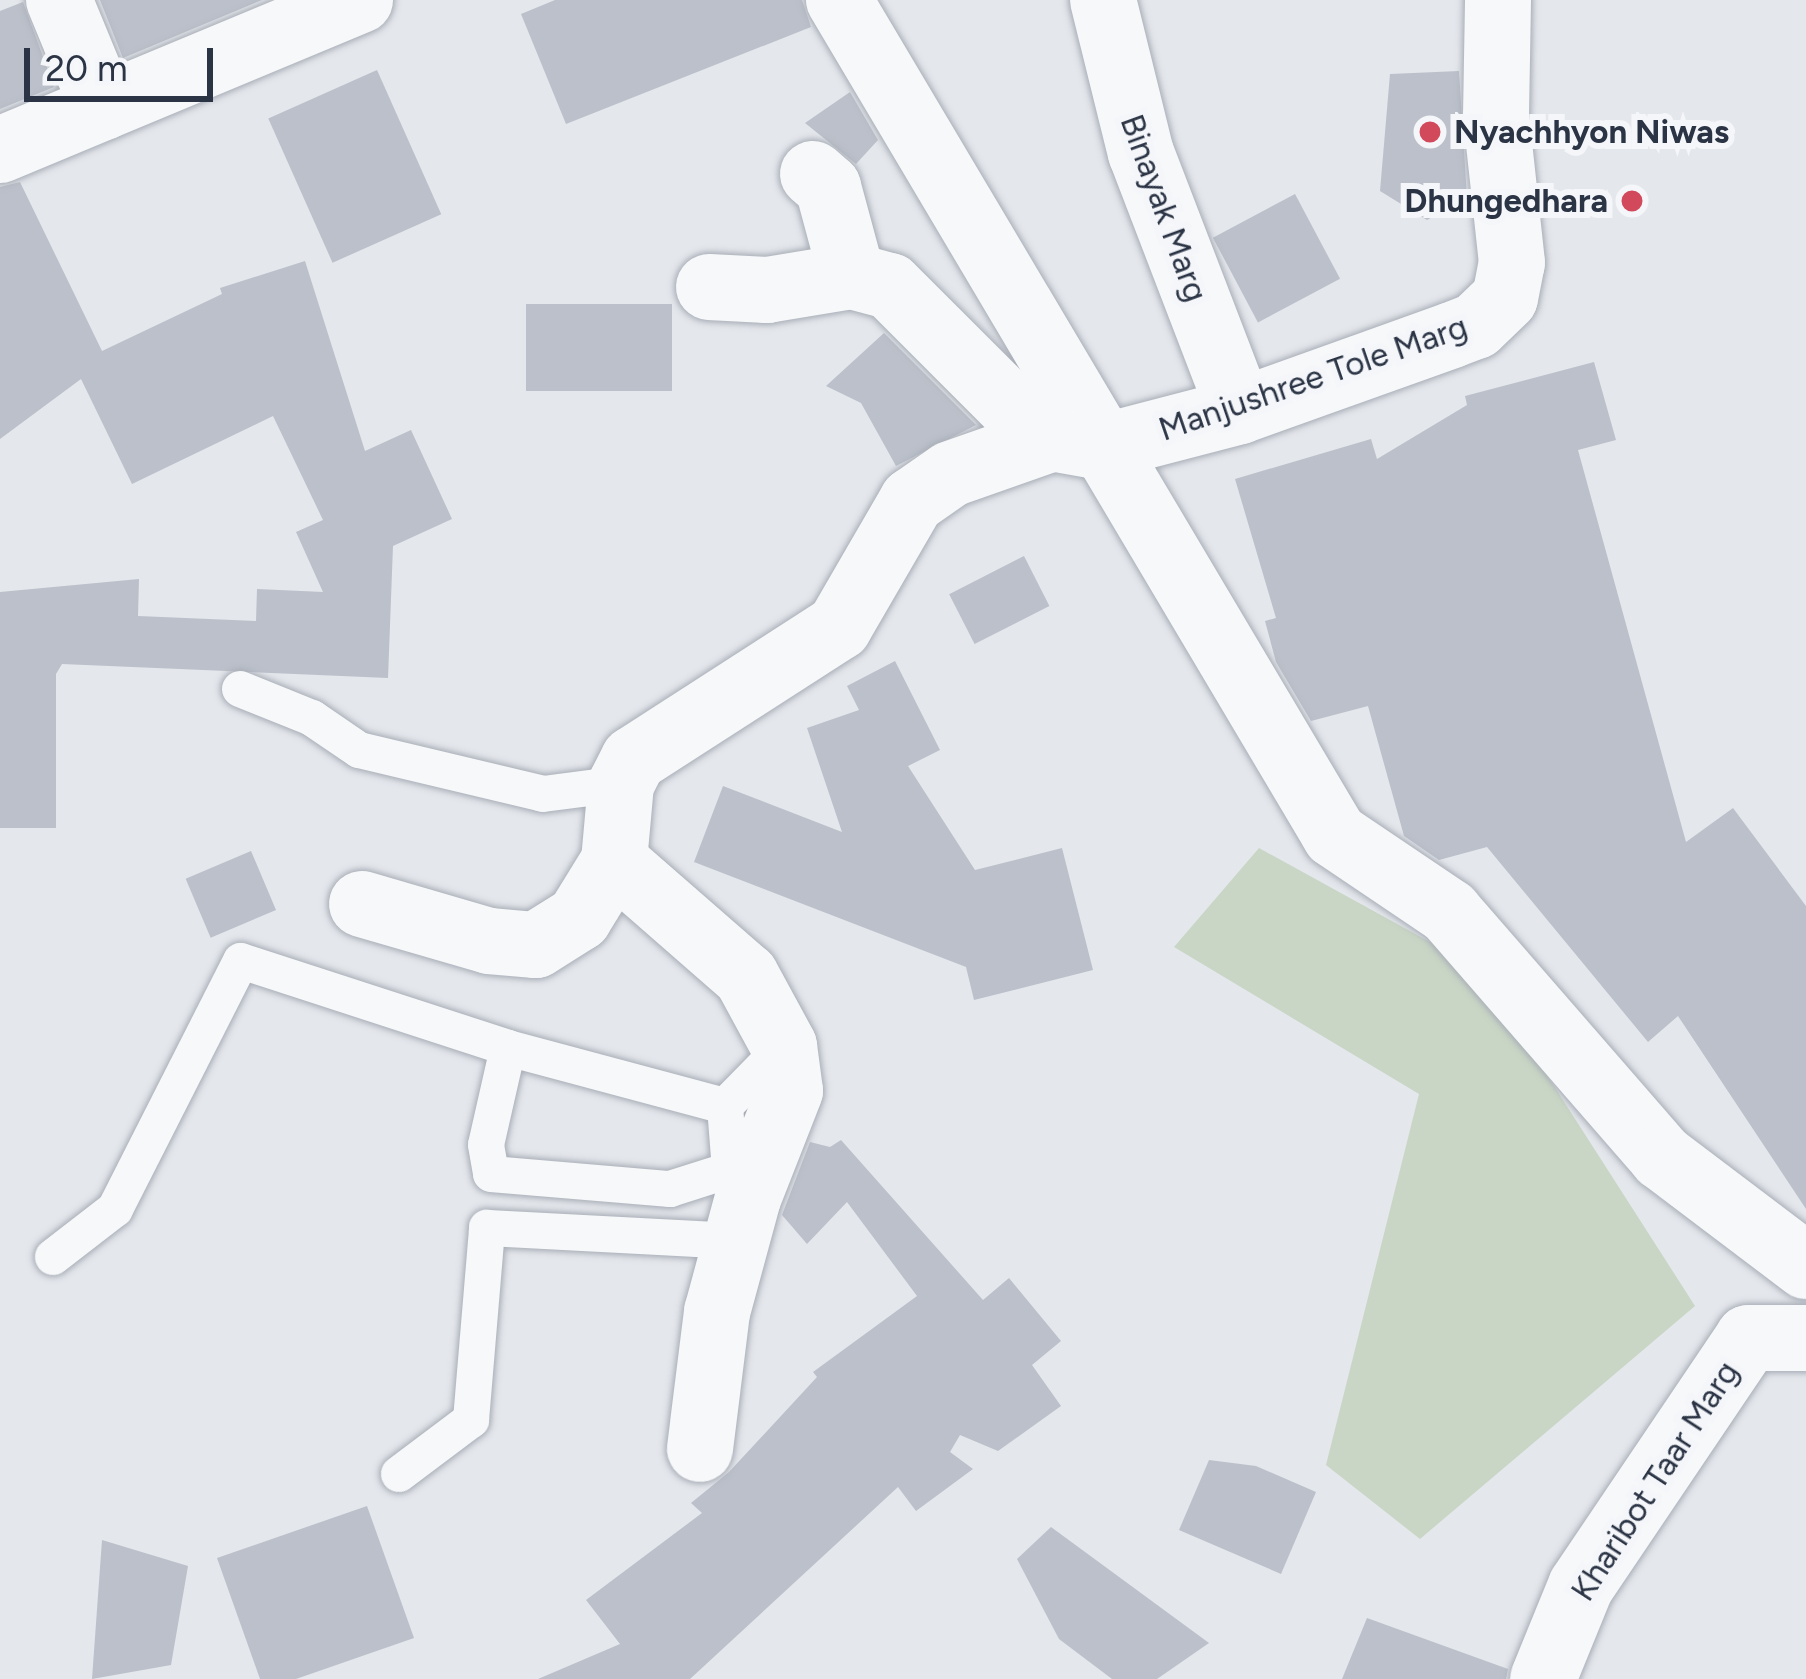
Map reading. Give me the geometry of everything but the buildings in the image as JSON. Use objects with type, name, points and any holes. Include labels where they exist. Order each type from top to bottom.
[{"type":"street","points":[[59,0],[103,107]]},
{"type":"street","points":[[0,150],[360,0]]},
{"type":"street","points":[[839,0],[1077,443],[1335,835],[1449,912],[1662,1157],[1806,1266]]},
{"type":"street","name":"Binayak Marg","points":[[1103,0],[1141,153],[1240,411]]},
{"type":"street","name":"Manjushree Tole Marg","points":[[621,784],[634,759],[839,627],[912,501],[951,474],[1240,411],[1476,326],[1504,298],[1512,263],[1496,116],[1498,0]]},
{"type":"street","points":[[813,174],[828,187],[852,276]]},
{"type":"street","points":[[709,287],[767,290],[852,276],[890,286],[1040,436],[1077,443]]},
{"type":"street","points":[[362,904],[489,941],[536,945],[598,898],[614,861],[621,784]]},
{"type":"street","points":[[614,861],[746,976],[784,1046],[790,1091],[736,1240],[717,1312],[700,1449]]},
{"type":"street","name":"Kharibot Taar Marg","points":[[1543,1679],[1581,1586],[1748,1338],[1806,1338]]},
{"type":"lane","points":[[239,689],[312,718],[359,750],[543,794],[621,784]]},
{"type":"lane","points":[[53,1257],[116,1209],[242,961],[508,1048],[725,1106]]},
{"type":"lane","points":[[508,1048],[486,1145],[491,1174],[670,1189],[730,1170],[725,1106],[784,1046]]},
{"type":"lane","points":[[399,1474],[471,1420],[487,1228],[736,1240]]},
{"type":"green space","points":[[1259,848],[1479,969],[1695,1306],[1420,1539],[1326,1465],[1419,1094],[1174,947]]},
{"type":"place","name":"Nyachhyon Niwas","points":[[1430,132]]},
{"type":"place","name":"Dhungedhara","points":[[1632,201]]}]
